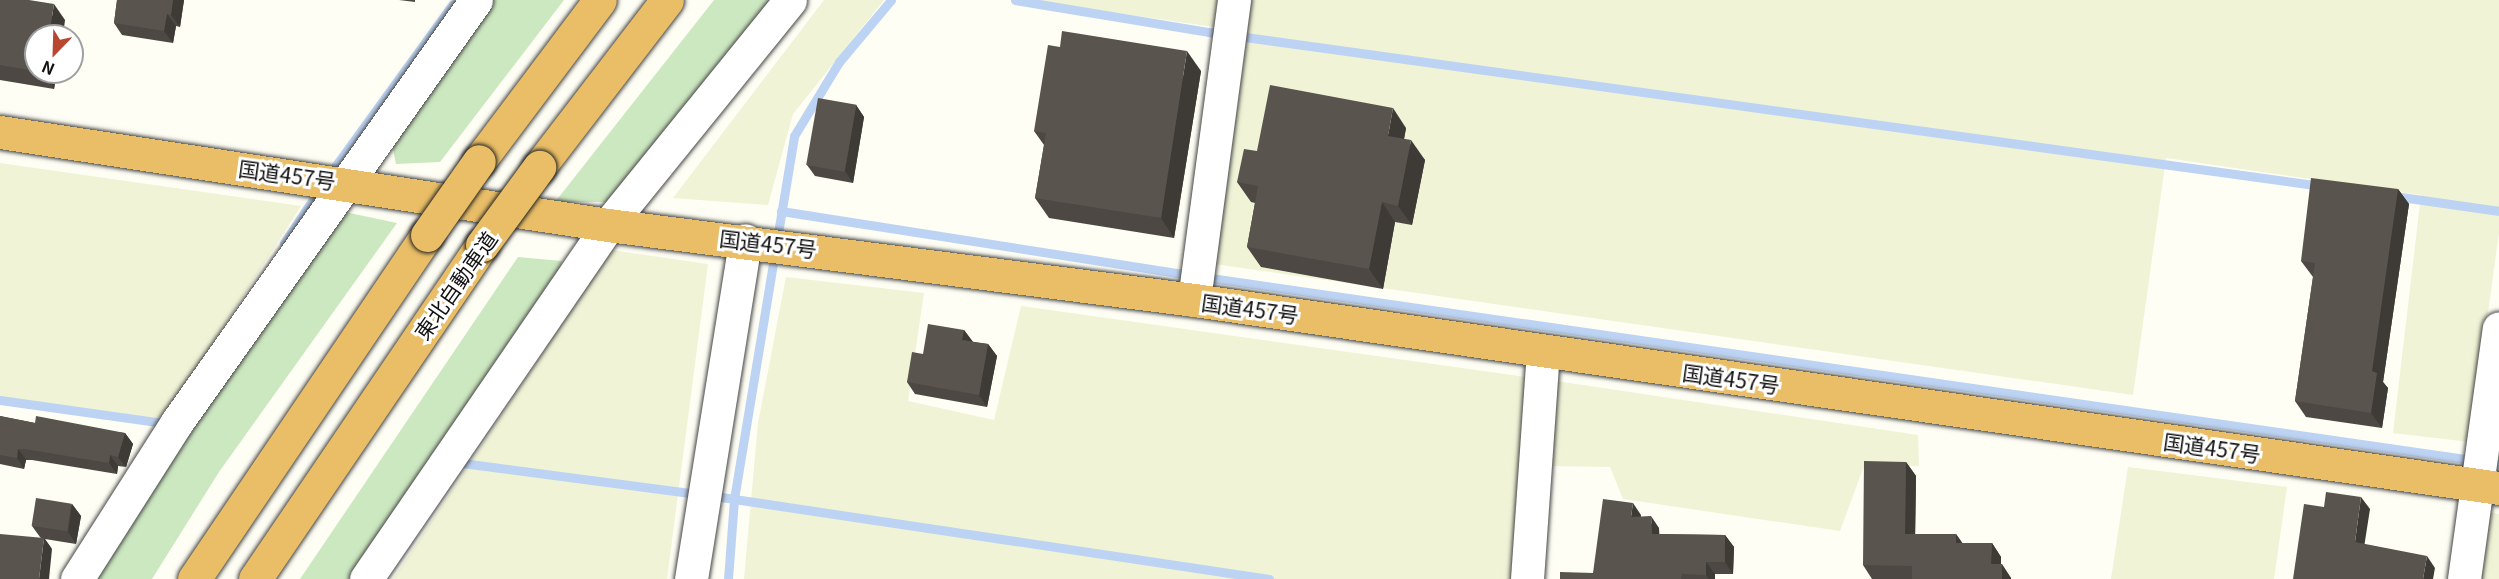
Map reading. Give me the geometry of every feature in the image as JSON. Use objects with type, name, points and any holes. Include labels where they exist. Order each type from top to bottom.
[{"type":"highway","points":[[194,579],[426,235],[600,0]]},
{"type":"highway","name":"東北自動車道","points":[[255,579],[482,245],[667,0]]},
{"type":"highway","name":"国道457号","points":[[0,132],[346,183],[608,225],[745,240],[1194,300],[2488,487]]},
{"type":"street","points":[[77,579],[177,422],[476,0]]},
{"type":"street","points":[[366,579],[608,225],[790,0]]},
{"type":"street","points":[[1194,300],[1234,0]]},
{"type":"street","points":[[691,579],[745,240]]},
{"type":"street","points":[[2464,579],[2488,487],[2499,327]]},
{"type":"street","points":[[1527,579],[1543,351]]},
{"type":"green space","points":[[491,0],[564,0],[440,162],[396,164],[390,136]]},
{"type":"green space","points":[[714,0],[780,0],[606,202],[555,202]]},
{"type":"green space","points":[[824,0],[884,0],[793,114],[768,205],[673,198]]},
{"type":"green space","points":[[1026,0],[1218,0],[1214,27]]},
{"type":"green space","points":[[1248,0],[2499,0],[2499,233],[2470,442],[2393,433],[2421,195],[2166,158],[2133,395],[1214,264]]},
{"type":"green space","points":[[0,163],[301,206],[163,421],[0,398]]},
{"type":"green space","points":[[340,211],[397,223],[219,472],[152,579],[89,579]]},
{"type":"green space","points":[[611,250],[708,264],[667,579],[393,579]]},
{"type":"green space","points":[[518,257],[562,261],[556,284],[355,579],[300,579]]},
{"type":"green space","points":[[786,277],[924,293],[908,401],[994,420],[1021,306],[1526,377],[1513,579],[744,579],[758,423]]},
{"type":"green space","points":[[1556,381],[1918,435],[1919,466],[1864,466],[1840,531],[1623,499],[1610,467],[1547,466]]},
{"type":"green space","points":[[2128,467],[2287,487],[2274,579],[2111,579]]},
{"type":"green space","points":[[2487,512],[2499,514],[2499,579],[2477,579]]},
{"type":"building","points":[[0,0],[29,0],[54,4],[51,24],[24,24],[24,69],[0,65]]},
{"type":"building","points":[[117,0],[173,0],[171,15],[167,14],[164,31],[114,23]]},
{"type":"building","points":[[1062,31],[1187,51],[1161,218],[1035,198],[1046,133],[1034,131],[1048,45],[1060,47]]},
{"type":"building","points":[[1270,85],[1393,108],[1388,136],[1411,140],[1398,206],[1382,202],[1369,269],[1247,247],[1258,186],[1237,182],[1244,149],[1257,151]]},
{"type":"building","points":[[818,98],[856,105],[845,172],[806,165]]},
{"type":"building","points":[[2311,178],[2398,189],[2372,371],[2377,373],[2371,413],[2295,401],[2315,263],[2301,261]]},
{"type":"building","points":[[928,324],[964,330],[962,340],[988,344],[979,395],[907,382],[912,352],[923,354]]},
{"type":"building","points":[[0,416],[35,423],[36,416],[125,433],[118,457],[110,455],[109,463],[25,449],[18,449],[17,458],[0,455]]},
{"type":"building","points":[[1864,461],[1906,462],[1905,534],[1956,534],[1956,543],[1992,543],[1991,564],[2002,564],[2002,579],[1912,579],[1912,566],[1863,565]]},
{"type":"building","points":[[2326,492],[2361,497],[2355,542],[2427,556],[2423,579],[2293,579],[2304,504],[2324,507]]},
{"type":"building","points":[[36,498],[72,504],[67,531],[32,526]]},
{"type":"building","points":[[1603,499],[1633,503],[1631,517],[1651,516],[1652,534],[1725,535],[1725,562],[1706,562],[1706,575],[1682,574],[1681,579],[1560,579],[1560,572],[1593,573]]},
{"type":"building","points":[[0,534],[44,538],[39,579],[0,579]]},
{"type":"waterway","points":[[728,579],[734,499],[794,136],[839,62],[891,0]]},
{"type":"waterway","points":[[1015,0],[1209,32],[2321,186]]},
{"type":"waterway","points":[[329,175],[453,4]]},
{"type":"waterway","points":[[284,243],[321,187]]},
{"type":"waterway","points":[[2394,196],[2499,211]]},
{"type":"waterway","points":[[781,211],[1176,273],[2499,464]]},
{"type":"waterway","points":[[0,400],[164,423],[167,419]]},
{"type":"waterway","points":[[462,463],[734,499],[1269,579]]}]
